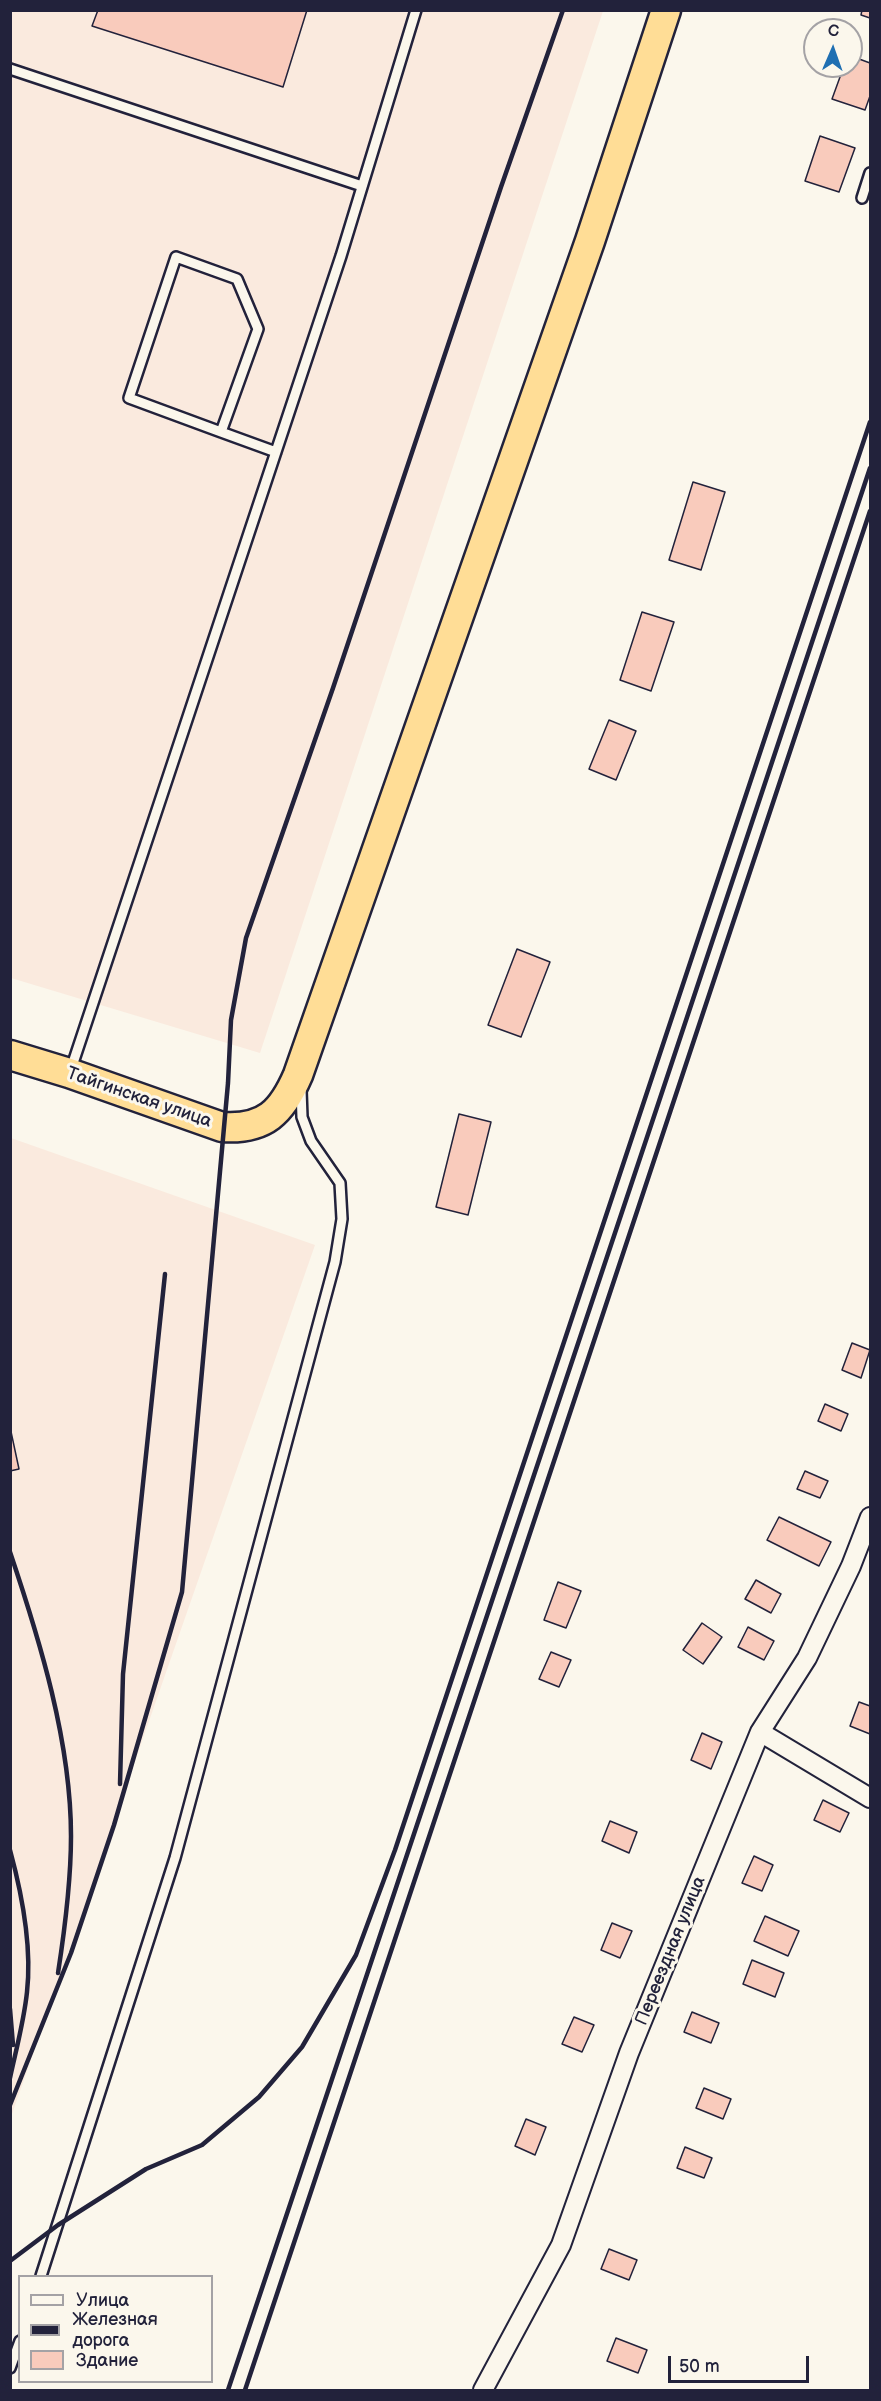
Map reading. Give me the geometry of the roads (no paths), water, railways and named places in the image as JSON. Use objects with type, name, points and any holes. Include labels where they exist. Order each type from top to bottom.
[{"type":"highway","points":[[298,1075],[586,252],[666,10]]},
{"type":"highway","name":"Тайгинская улица","points":[[10,1055],[69,1073],[222,1127],[245,1127],[269,1119],[288,1098],[298,1075]]},
{"type":"street","name":"Переездная улица","points":[[483,2391],[561,2245],[629,2053],[760,1732],[807,1658],[851,1566],[870,1517]]},
{"type":"street","points":[[760,1732],[870,1798]]},
{"type":"lane","points":[[69,1073],[276,452],[416,10]]},
{"type":"lane","points":[[10,69],[362,186]]},
{"type":"lane","points":[[862,198],[870,173]]},
{"type":"lane","points":[[221,432],[258,329],[237,279],[176,257],[129,398],[221,432],[276,452]]},
{"type":"lane","points":[[42,2275],[175,1858],[335,1262],[342,1219],[340,1183],[311,1141],[302,1116],[298,1075]]},
{"type":"lane","points":[[10,2368],[18,2346]]},
{"type":"railway","points":[[10,2105],[71,1953],[114,1825],[182,1592],[228,1083],[231,1020],[246,938],[563,10]]},
{"type":"railway","points":[[10,2261],[58,2225],[146,2169],[202,2145],[259,2097],[302,2047],[356,1955],[395,1850],[870,422]]},
{"type":"railway","points":[[228,2390],[870,468]]},
{"type":"railway","points":[[245,2390],[870,511]]},
{"type":"railway","points":[[120,1784],[123,1674],[165,1274]]},
{"type":"railway","points":[[10,1552],[52,1692],[66,1764],[70,1800],[71,1853],[58,1973]]},
{"type":"railway","points":[[10,1850],[25,1921],[28,1957],[24,2014],[10,2078]]},
{"type":"railway","points":[[10,2009],[13,2045]]}]
